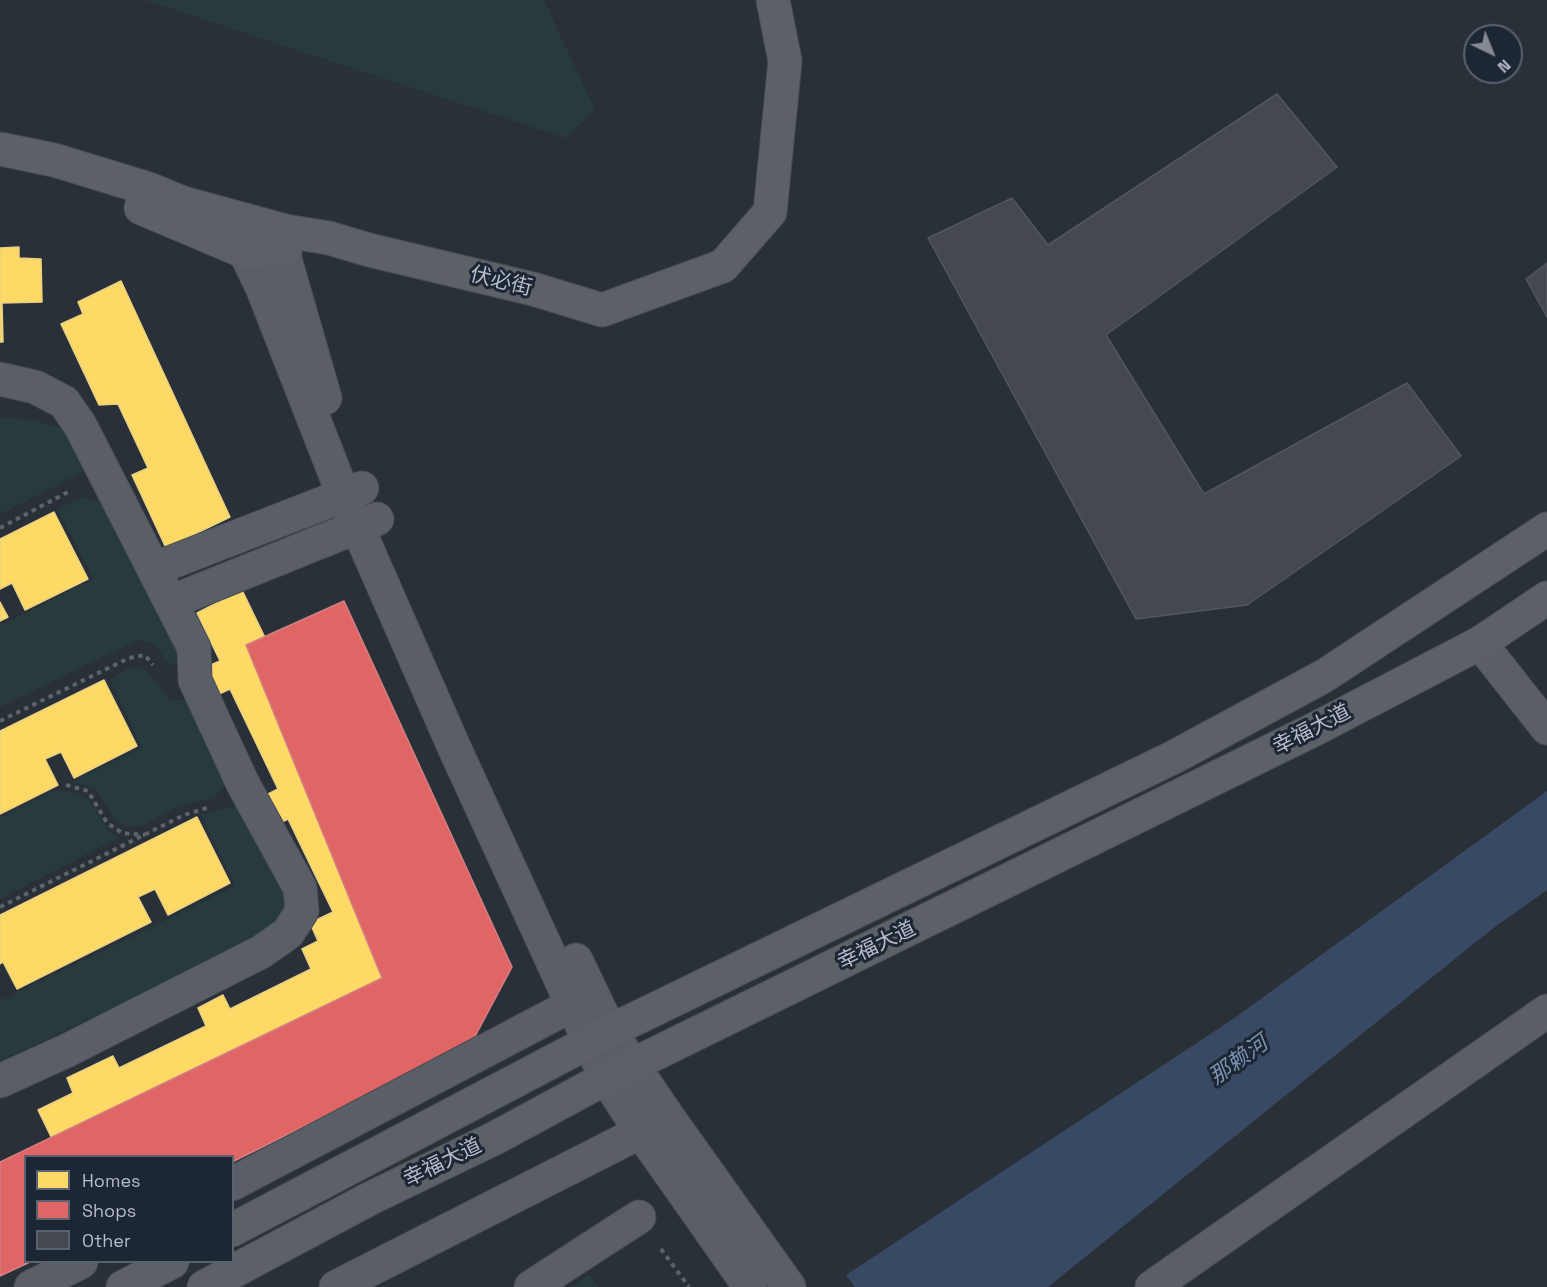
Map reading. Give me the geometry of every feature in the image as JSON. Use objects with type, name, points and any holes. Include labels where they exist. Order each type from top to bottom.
[{"type":"main road","name":"伏必街","points":[[0,172],[68,184],[114,197],[245,252],[285,240],[328,238],[533,289],[602,310],[723,266],[770,212],[785,61],[773,0]]},
{"type":"main road","name":"伏必街","points":[[0,149],[54,160],[218,212],[285,240]]},
{"type":"main road","name":"幸福大道","points":[[234,1229],[600,1036],[1194,746],[1324,676],[1547,529]]},
{"type":"main road","name":"幸福大道","points":[[204,1287],[371,1198],[495,1138],[620,1072],[1315,729],[1480,643],[1547,598]]},
{"type":"main road","points":[[123,1287],[170,1263]]},
{"type":"street","points":[[218,212],[245,252],[262,287],[352,491],[488,774],[582,999],[600,1036],[750,1287]]},
{"type":"street","points":[[285,240],[352,491]]},
{"type":"street","points":[[0,378],[35,387],[64,402],[80,425],[194,648],[195,680],[243,784],[300,888],[302,911],[288,933],[261,952],[68,1050],[0,1081]]},
{"type":"street","points":[[154,569],[352,491]]},
{"type":"street","points":[[171,602],[367,522]]},
{"type":"street","points":[[1480,643],[1547,728]]},
{"type":"street","points":[[234,1183],[582,999]]},
{"type":"street","points":[[1152,1287],[1547,1011]]},
{"type":"street","points":[[654,1125],[787,1283]]},
{"type":"street","points":[[336,1287],[654,1125]]},
{"type":"street","points":[[531,1287],[639,1217]]},
{"type":"street","points":[[31,1287],[79,1263]]},
{"type":"path","points":[[0,528],[104,471]]},
{"type":"path","points":[[0,721],[129,658],[145,655],[163,677],[177,685],[195,680]]},
{"type":"path","points":[[0,907],[184,815],[219,805],[243,784]]},
{"type":"path","points":[[66,785],[88,791],[107,823],[122,833],[147,835]]},
{"type":"green space","points":[[145,0],[544,0],[595,110],[565,138]]},
{"type":"green space","points":[[0,418],[34,420],[64,430],[86,465],[79,474],[0,514]]},
{"type":"green space","points":[[82,498],[98,502],[105,510],[181,660],[169,665],[155,644],[137,640],[0,707],[0,626],[94,579],[57,509]]},
{"type":"green space","points":[[137,668],[147,671],[170,700],[184,700],[192,695],[228,784],[213,798],[181,805],[141,826],[125,826],[116,821],[95,788],[71,782],[142,748],[110,679],[127,669]]},
{"type":"green space","points":[[56,790],[67,791],[89,800],[109,832],[120,837],[0,899],[0,818]]},
{"type":"green space","points":[[235,806],[245,807],[290,898],[271,934],[0,1061],[0,1001],[235,886],[201,815]]},
{"type":"green space","points":[[589,1274],[599,1287],[572,1287]]},
{"type":"water","name":"那赖河","points":[[1547,791],[1547,890],[1492,929],[1048,1287],[855,1287],[846,1275],[1233,1019]]},
{"type":"building: Homes","points":[[19,247],[19,258],[41,259],[42,302],[2,303],[3,342],[0,342],[0,248]]},
{"type":"building: Homes","points":[[121,281],[230,517],[166,548],[132,475],[148,468],[118,404],[99,405],[61,324],[83,314],[78,302]]},
{"type":"building: Homes","points":[[54,512],[88,579],[25,610],[12,583],[0,589],[0,539]]},
{"type":"building: Homes","points":[[242,590],[425,969],[57,1149],[38,1110],[73,1093],[67,1078],[113,1056],[119,1068],[206,1026],[198,1008],[223,995],[230,1009],[311,969],[302,949],[318,941],[310,923],[333,912],[288,819],[274,826],[260,798],[278,789],[230,689],[219,694],[206,667],[220,661],[197,613]]},
{"type":"building: Homes","points":[[0,602],[8,617],[0,621]]},
{"type":"building: Homes","points":[[104,680],[137,746],[74,778],[61,752],[45,759],[58,785],[0,814],[0,731]]},
{"type":"building: Homes","points":[[197,817],[230,883],[168,915],[155,889],[138,897],[151,922],[17,989],[3,962],[0,964],[0,915]]},
{"type":"building: Shops","points":[[344,601],[512,967],[471,1044],[234,1161],[234,1155],[24,1155],[24,1263],[28,1263],[0,1276],[0,1162],[382,978],[246,645]]},
{"type":"building: Other","points":[[1277,94],[1337,167],[1106,335],[1204,494],[1407,383],[1461,456],[1247,605],[1136,619],[928,238],[1012,198],[1048,245]]},
{"type":"building: Other","points":[[1547,263],[1547,317],[1526,279]]}]
